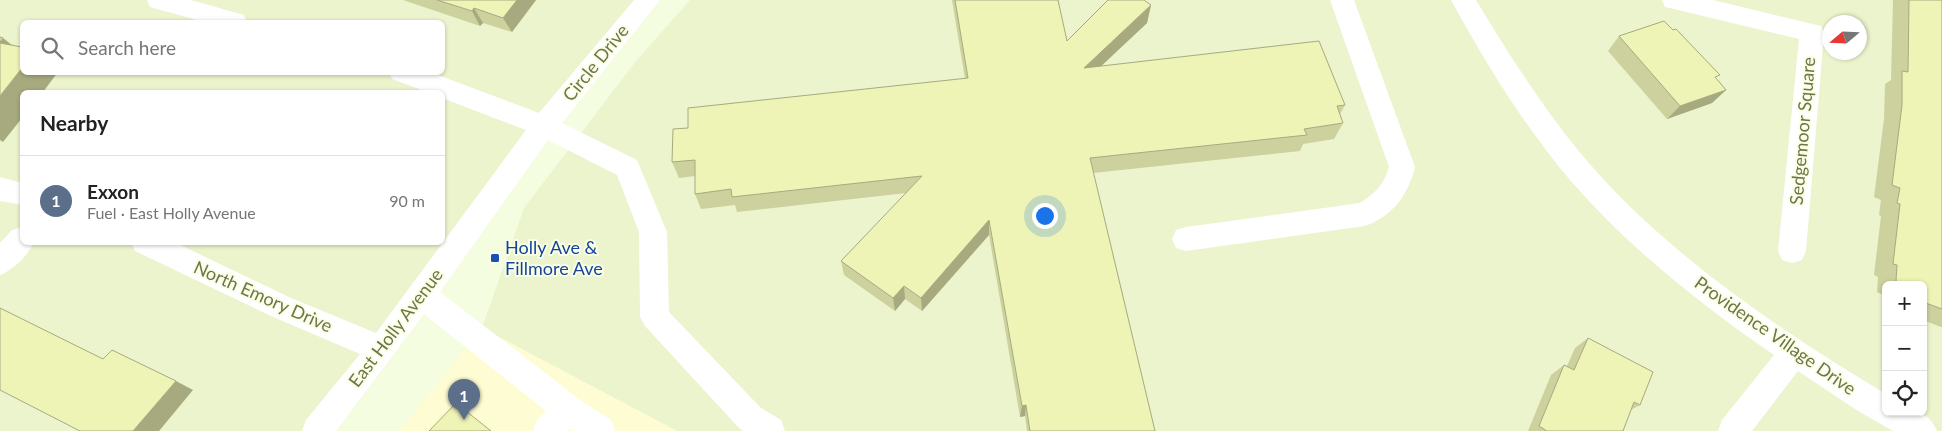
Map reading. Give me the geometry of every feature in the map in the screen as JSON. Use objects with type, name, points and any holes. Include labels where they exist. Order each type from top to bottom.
[{"type":"street","points":[[158,0],[228,20]]},
{"type":"street","name":"Circle Drive","points":[[544,126],[648,0]]},
{"type":"street","points":[[1186,239],[1364,214],[1385,201],[1398,185],[1402,167],[1342,0]]},
{"type":"street","name":"Providence Village Drive","points":[[1464,0],[1543,123],[1580,171],[1632,226],[1688,276],[1794,353],[1882,408]]},
{"type":"street","name":"Sedgemoor Square","points":[[1674,0],[1812,33],[1792,251]]},
{"type":"street","points":[[409,75],[544,126],[628,168],[653,232],[655,318],[750,418],[770,431]]},
{"type":"street","name":"East Holly Avenue","points":[[317,431],[382,350],[544,126]]},
{"type":"street","points":[[0,189],[20,194]]},
{"type":"street","points":[[0,262],[20,241]]},
{"type":"street","name":"North Emory Drive","points":[[151,245],[281,307],[382,350]]},
{"type":"street","points":[[422,295],[568,409],[600,431]]},
{"type":"street","points":[[1733,431],[1794,353]]},
{"type":"street","points":[[548,431],[568,409]]},
{"type":"street","name":"Providence Village Drive","points":[[1896,416],[1922,431]]},
{"type":"shaded area","points":[[0,0],[648,0],[317,431],[0,431]]},
{"type":"shaded area","points":[[690,0],[1942,0],[1942,431],[677,431],[482,328],[524,208],[636,61]]},
{"type":"shaded area","points":[[482,328],[677,431],[399,431]]},
{"type":"building","points":[[437,0],[517,0],[503,18],[474,8],[472,11]]},
{"type":"building","points":[[955,0],[1058,0],[1067,41],[1108,0],[1144,0],[1151,5],[1084,68],[1319,41],[1345,105],[1337,106],[1343,123],[1304,129],[1307,135],[1090,158],[1155,431],[1030,431],[1026,405],[1022,406],[989,220],[921,298],[904,286],[893,298],[841,261],[922,176],[732,197],[731,189],[695,194],[695,160],[672,162],[673,129],[688,128],[688,108],[968,78]]},
{"type":"building","points":[[1909,0],[1942,0],[1942,309],[1927,303],[1927,281],[1896,281],[1897,265],[1893,264],[1900,204],[1897,203],[1900,188],[1892,185],[1902,105],[1902,71],[1908,72]]},
{"type":"building","points":[[1664,21],[1673,30],[1676,29],[1720,75],[1715,77],[1726,90],[1680,106],[1619,36]]},
{"type":"building","points":[[0,43],[20,47],[20,71],[0,96]]},
{"type":"building","points":[[0,308],[103,359],[112,350],[176,381],[133,431],[80,431],[0,390]]},
{"type":"building","points":[[1588,338],[1653,372],[1640,405],[1634,402],[1623,431],[1547,431],[1539,426],[1564,365],[1574,370]]},
{"type":"building","points":[[456,403],[491,431],[429,431]]},
{"type":"place","name":"Holly Ave & Fillmore Ave","points":[[495,258]]},
{"type":"place","name":"Exxon","points":[[464,420]]}]
